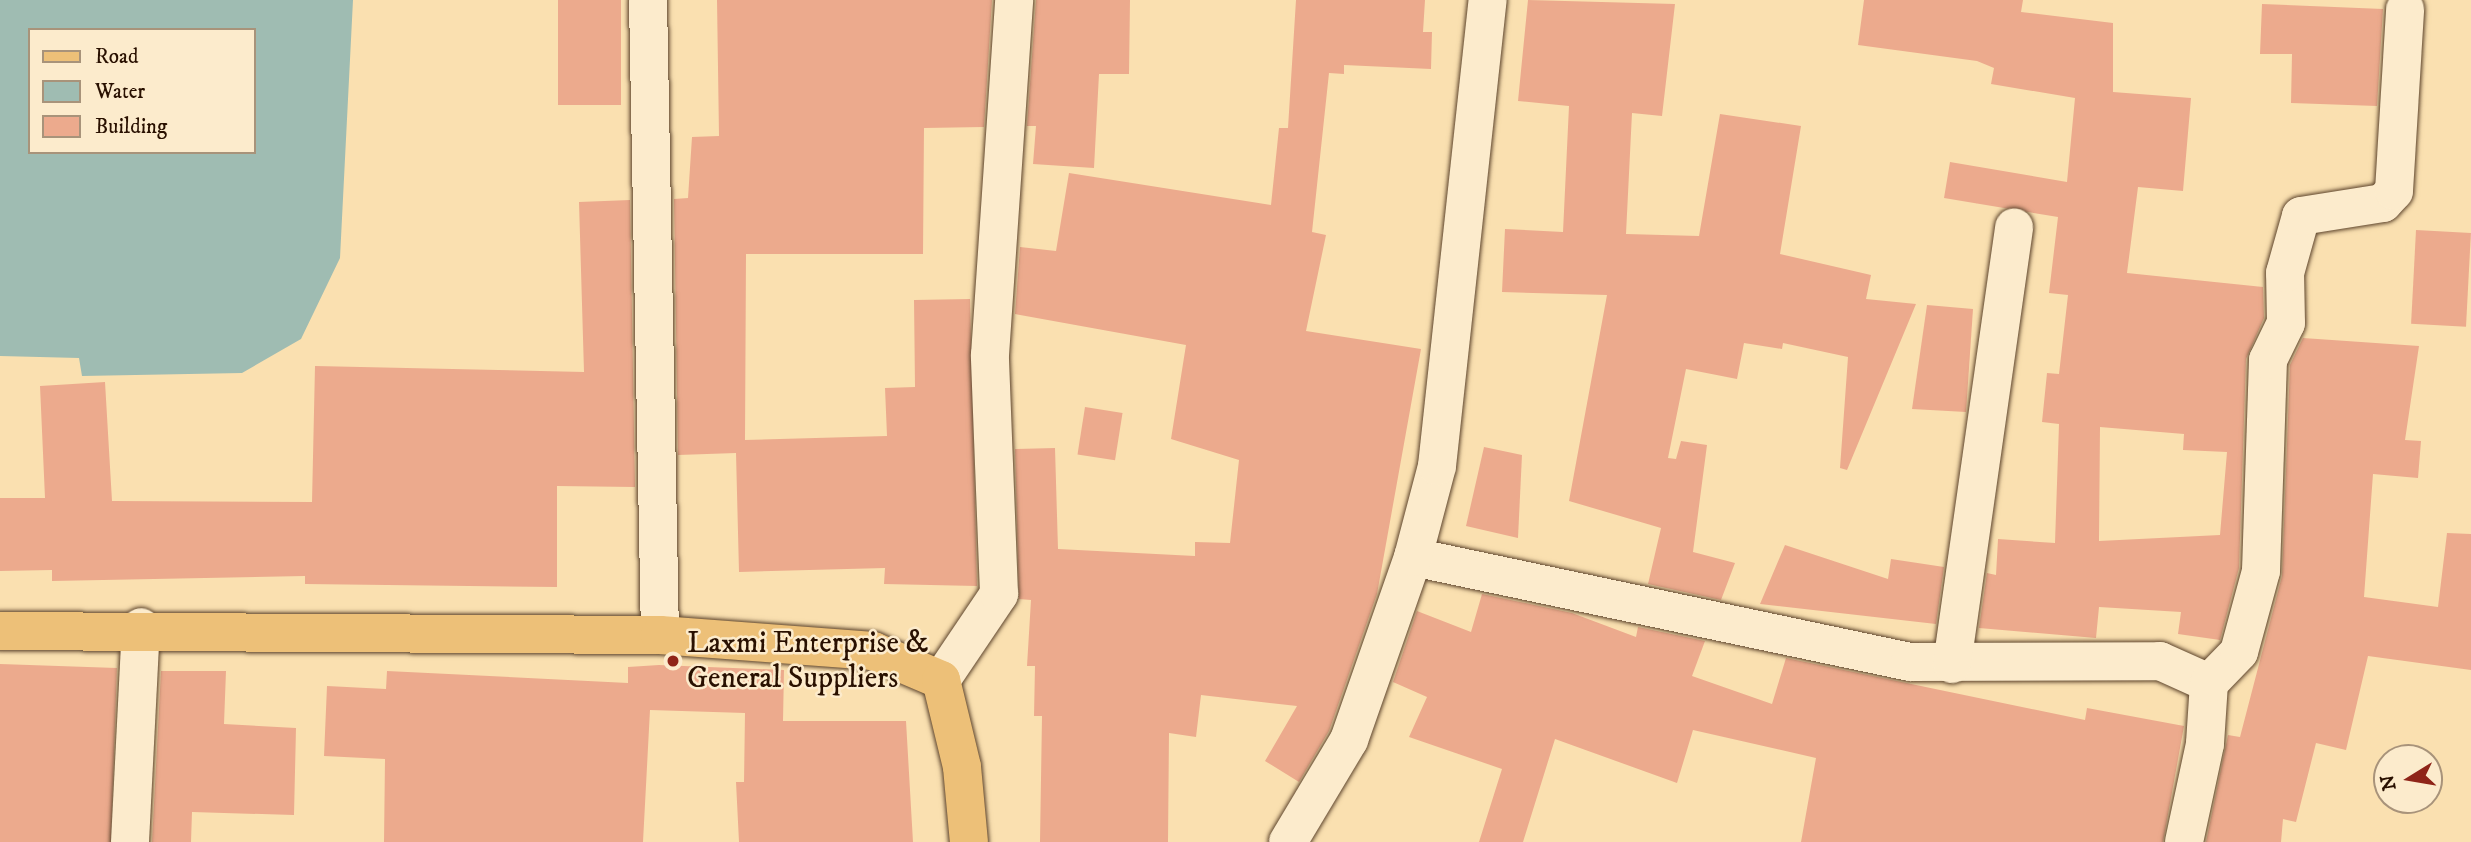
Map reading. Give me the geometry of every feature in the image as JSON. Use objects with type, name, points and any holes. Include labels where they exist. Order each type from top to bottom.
[{"type":"main road","points":[[0,631],[141,627],[660,635],[873,651],[941,680],[962,767],[969,842]]},
{"type":"street","points":[[648,0],[660,635]]},
{"type":"street","points":[[941,680],[999,594],[990,355],[1014,0]]},
{"type":"street","points":[[1288,842],[1349,740],[1413,557],[1437,466],[1488,0]]},
{"type":"street","points":[[2183,842],[2205,744],[2209,683],[2239,652],[2261,571],[2268,360],[2286,323],[2285,273],[2301,216],[2383,203],[2394,191],[2405,9]]},
{"type":"street","points":[[1952,664],[2014,228]]},
{"type":"street","points":[[1413,557],[1560,584],[1828,647],[1952,664],[2160,661],[2209,683]]},
{"type":"street","points":[[130,842],[141,627]]},
{"type":"water","points":[[0,0],[353,0],[340,258],[301,339],[242,373],[82,376],[79,358],[0,356]]},
{"type":"building","points":[[558,0],[621,0],[621,105],[558,105]]},
{"type":"building","points":[[717,0],[992,0],[984,127],[924,128],[923,254],[746,254],[745,440],[887,436],[885,388],[915,387],[914,300],[970,299],[977,586],[884,584],[885,568],[739,572],[736,453],[678,455],[674,199],[688,198],[692,137],[719,136]]},
{"type":"building","points":[[1036,0],[1130,0],[1129,74],[1099,74],[1094,168],[1033,164],[1036,126],[1027,126]]},
{"type":"building","points":[[1296,0],[1425,0],[1423,32],[1432,32],[1431,69],[1344,65],[1344,74],[1329,73],[1312,232],[1326,235],[1306,331],[1421,349],[1377,594],[1329,731],[1299,782],[1265,761],[1297,706],[1201,695],[1196,737],[1169,733],[1168,842],[1040,842],[1042,716],[1034,716],[1035,666],[1027,666],[1031,600],[1019,599],[1015,449],[1055,448],[1058,549],[1195,556],[1195,542],[1230,543],[1239,460],[1171,439],[1186,345],[1015,314],[1020,247],[1056,251],[1069,173],[1271,205],[1279,128],[1288,128]]},
{"type":"building","points":[[1528,0],[1675,4],[1662,116],[1632,113],[1626,234],[1699,236],[1720,114],[1801,126],[1780,254],[1871,275],[1866,299],[1916,304],[1847,470],[1840,468],[1848,357],[1783,343],[1782,349],[1744,343],[1737,379],[1686,369],[1668,458],[1676,459],[1681,441],[1707,445],[1693,552],[1735,563],[1721,600],[1648,584],[1661,528],[1569,501],[1607,295],[1502,292],[1505,229],[1563,232],[1569,106],[1518,101]]},
{"type":"building","points":[[1864,0],[2023,0],[2021,12],[2113,23],[2113,92],[2191,98],[2183,191],[2138,187],[2127,273],[2263,287],[2264,318],[2246,359],[2239,568],[2220,640],[2178,634],[2181,612],[2099,607],[2096,638],[1979,628],[1987,573],[1996,575],[1998,539],[2055,543],[2059,424],[2042,422],[2047,373],[2059,374],[2068,295],[2049,293],[2058,217],[1944,198],[1950,162],[2067,182],[2075,98],[1991,84],[1994,68],[1977,61],[1858,45]],"holes":[[[2100,427],[2184,434],[2183,450],[2227,452],[2220,535],[2099,541]]]},
{"type":"building","points":[[2262,4],[2383,9],[2377,106],[2291,103],[2292,54],[2260,54]]},
{"type":"building","points":[[630,200],[635,487],[557,486],[557,587],[305,584],[305,576],[52,581],[52,570],[0,571],[0,498],[45,498],[40,386],[105,382],[112,501],[312,502],[315,366],[584,372],[579,202]]},
{"type":"building","points":[[2416,230],[2471,233],[2466,327],[2411,324]]},
{"type":"building","points":[[1927,305],[1973,309],[1966,412],[1912,409]]},
{"type":"building","points":[[2303,338],[2419,346],[2405,440],[2421,441],[2418,478],[2373,474],[2364,597],[2438,607],[2447,533],[2471,534],[2471,670],[2368,656],[2346,750],[2316,743],[2296,822],[2283,819],[2281,842],[2206,842],[2228,735],[2240,737],[2282,576],[2290,365]]},
{"type":"building","points":[[1085,407],[1123,413],[1115,460],[1077,454]]},
{"type":"building","points":[[1484,447],[1522,455],[1518,538],[1466,526]]},
{"type":"building","points":[[1785,545],[1888,579],[1891,559],[1944,567],[1936,624],[1760,604]]},
{"type":"building","points":[[1482,594],[1572,613],[1636,637],[1638,627],[1705,641],[1692,676],[1772,704],[1786,658],[2085,720],[2087,708],[2184,726],[2163,842],[1801,842],[1816,758],[1693,730],[1677,783],[1555,739],[1523,842],[1479,842],[1502,769],[1409,737],[1427,697],[1393,682],[1417,611],[1471,632]]},
{"type":"building","points":[[0,664],[117,668],[111,842],[0,842]]},
{"type":"building","points":[[659,665],[784,670],[783,721],[906,721],[913,842],[739,842],[736,782],[744,782],[745,713],[650,710],[643,842],[384,842],[385,759],[324,756],[327,686],[386,689],[387,671],[628,683],[628,667]]},
{"type":"building","points":[[161,671],[226,671],[224,724],[296,728],[294,815],[192,812],[191,842],[152,842]]},
{"type":"place","name":"Laxmi Enterprise & General Suppliers","points":[[673,661]]}]
